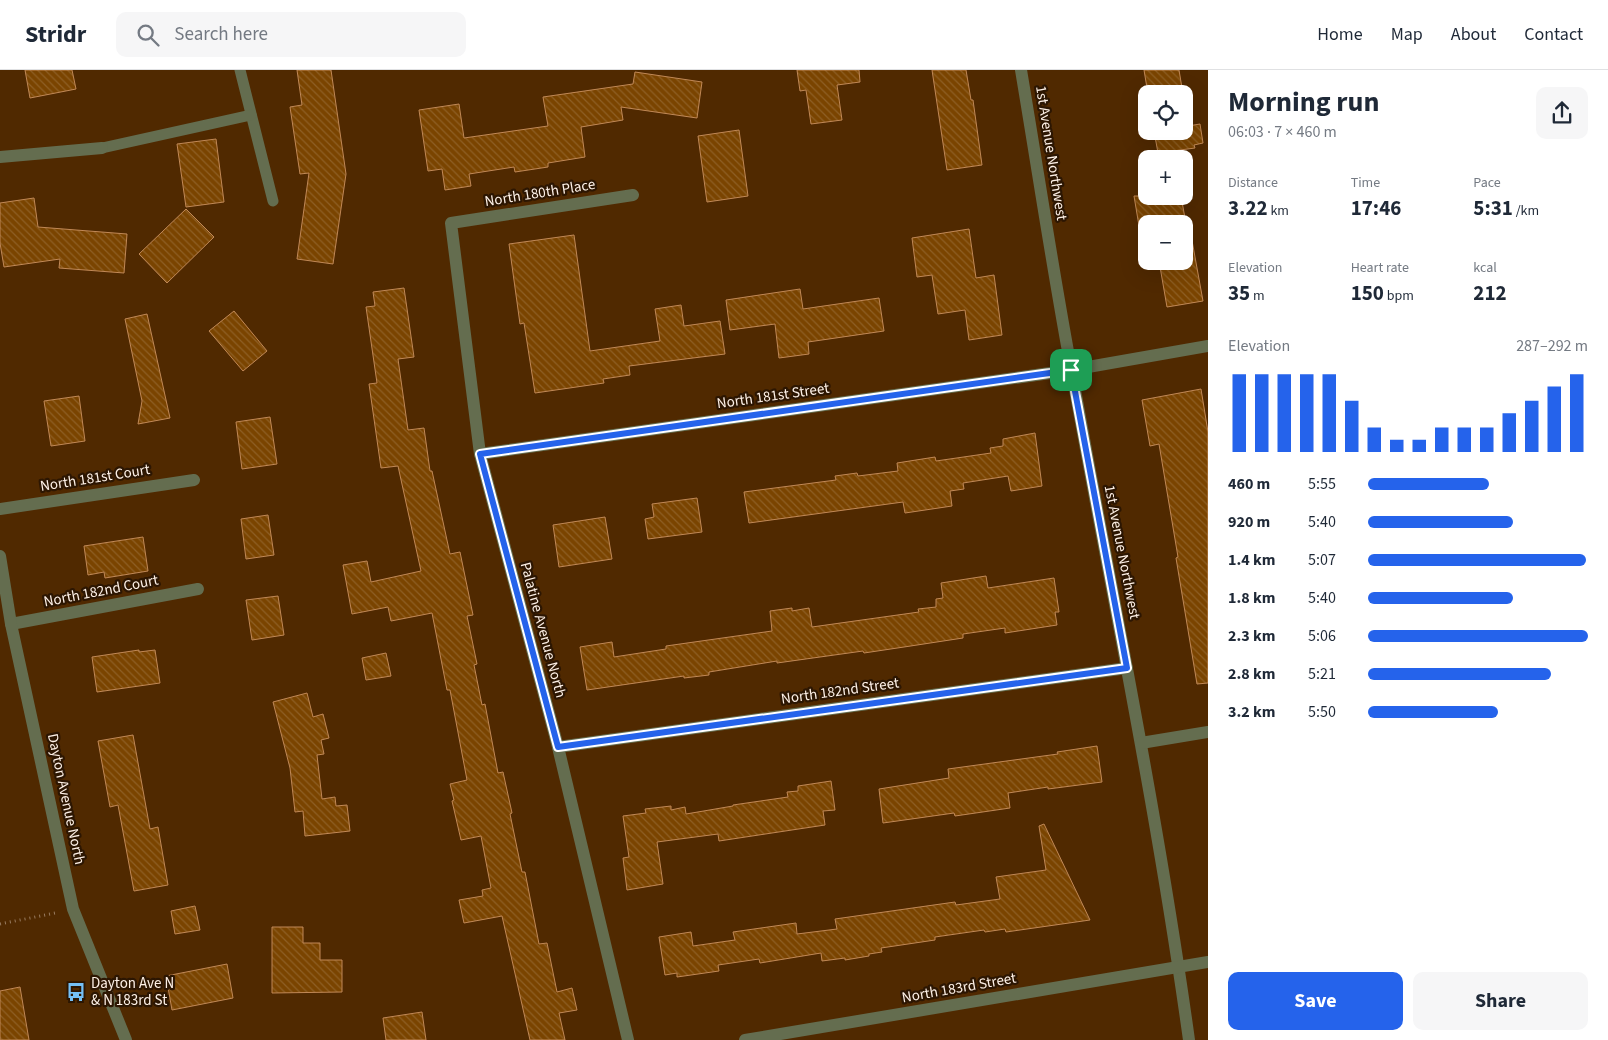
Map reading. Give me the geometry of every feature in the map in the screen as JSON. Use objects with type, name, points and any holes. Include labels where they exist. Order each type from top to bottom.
[{"type":"street","name":"1st Avenue Northwest","points":[[1021,70],[1071,370],[1141,743],[1179,967],[1189,1040]]},
{"type":"street","points":[[0,157],[102,148]]},
{"type":"street","name":"North 180th Place","points":[[451,223],[633,195]]},
{"type":"street","name":"Palatine Avenue North","points":[[451,223],[480,454],[558,747],[628,1040]]},
{"type":"street","name":"North 181st Street","points":[[480,454],[1071,370],[1208,346]]},
{"type":"street","name":"North 181st Court","points":[[0,509],[194,480]]},
{"type":"street","name":"Dayton Avenue North","points":[[0,556],[11,624],[73,909],[126,1040]]},
{"type":"street","name":"North 182nd Court","points":[[11,624],[198,589]]},
{"type":"street","name":"North 182nd Street","points":[[558,747],[1127,668]]},
{"type":"street","points":[[1141,743],[1208,732]]},
{"type":"street","name":"North 183rd Street","points":[[745,1040],[1208,962]]},
{"type":"lane","points":[[240,70],[273,201]]},
{"type":"lane","points":[[102,148],[251,115]]},
{"type":"path","points":[[0,924],[73,909]]},
{"type":"building","points":[[25,70],[72,70],[76,89],[30,98]]},
{"type":"building","points":[[297,70],[331,70],[346,174],[333,264],[297,259],[309,173],[300,174],[290,107],[302,105]]},
{"type":"building","points":[[797,70],[859,70],[860,82],[837,85],[842,120],[811,124],[806,90],[800,91]]},
{"type":"building","points":[[932,70],[966,70],[971,100],[973,100],[982,165],[947,170]]},
{"type":"building","points":[[1144,70],[1179,70],[1182,85],[1146,85]]},
{"type":"building","points":[[635,72],[702,82],[697,118],[621,107],[623,120],[581,127],[585,157],[548,163],[548,167],[515,172],[514,167],[469,174],[471,186],[445,190],[442,169],[428,171],[419,110],[459,104],[464,138],[548,126],[543,97],[633,84]]},
{"type":"building","points":[[1200,124],[1203,143],[1194,145],[1195,148],[1157,150],[1156,140],[1193,140],[1193,125]]},
{"type":"building","points":[[739,130],[748,196],[707,202],[698,136]]},
{"type":"building","points":[[216,139],[224,202],[186,207],[177,144]]},
{"type":"building","points":[[1134,196],[1138,196],[1138,205],[1183,205],[1184,215],[1138,215],[1138,220]]},
{"type":"building","points":[[34,198],[38,227],[127,234],[124,273],[59,268],[60,259],[4,267],[0,243],[0,203]]},
{"type":"building","points":[[186,209],[214,237],[167,283],[139,254]]},
{"type":"building","points":[[969,229],[976,278],[994,275],[1002,335],[969,340],[965,310],[938,314],[932,275],[917,277],[912,238]]},
{"type":"building","points":[[574,235],[590,351],[660,341],[655,309],[681,305],[684,326],[720,321],[725,354],[629,366],[630,375],[603,379],[604,383],[535,393],[524,323],[520,324],[509,244]]},
{"type":"building","points":[[1193,246],[1203,301],[1167,307],[1161,270],[1193,270]]},
{"type":"building","points":[[404,288],[414,357],[398,359],[408,430],[424,428],[430,471],[432,471],[450,554],[460,552],[473,615],[467,616],[477,664],[474,665],[482,705],[485,704],[498,773],[503,772],[522,872],[525,872],[539,944],[547,943],[557,992],[572,988],[577,1010],[559,1013],[565,1040],[530,1040],[502,916],[464,923],[459,900],[483,896],[482,890],[491,888],[481,836],[461,840],[452,801],[454,800],[450,784],[467,780],[450,690],[447,690],[432,613],[391,621],[388,607],[352,614],[343,565],[367,561],[371,582],[421,571],[398,466],[381,468],[369,384],[377,383],[366,307],[375,306],[373,292]]},
{"type":"building","points":[[800,289],[803,309],[879,298],[884,331],[808,342],[809,354],[779,358],[775,324],[730,330],[726,300]]},
{"type":"building","points":[[234,311],[267,351],[243,371],[209,331]]},
{"type":"building","points":[[147,314],[170,418],[138,424],[142,401],[125,319]]},
{"type":"building","points":[[1201,389],[1208,432],[1208,683],[1197,684],[1159,444],[1150,446],[1142,400]]},
{"type":"building","points":[[79,396],[85,441],[51,446],[44,401]]},
{"type":"building","points":[[270,417],[277,464],[242,469],[236,422]]},
{"type":"building","points":[[1035,433],[1042,486],[1011,491],[1008,476],[963,483],[964,489],[950,491],[952,506],[905,513],[903,502],[749,523],[744,492],[836,480],[835,476],[857,473],[858,476],[898,471],[897,463],[935,457],[936,461],[991,453],[990,448],[1003,446],[1003,439]]},
{"type":"building","points":[[697,498],[702,532],[648,539],[645,519],[654,517],[652,504]]},
{"type":"building","points":[[268,515],[274,555],[246,559],[241,519]]},
{"type":"building","points":[[605,517],[612,559],[559,567],[553,525]]},
{"type":"building","points":[[143,537],[148,571],[105,578],[104,572],[88,575],[84,546]]},
{"type":"building","points":[[986,576],[988,588],[1054,578],[1059,612],[1055,612],[1057,625],[1005,633],[1005,628],[963,634],[963,638],[864,653],[863,651],[777,663],[777,661],[709,672],[709,675],[684,678],[684,676],[587,690],[580,647],[612,642],[614,657],[666,649],[666,646],[772,631],[770,611],[792,608],[792,611],[809,608],[812,627],[919,612],[918,609],[936,607],[936,599],[943,598],[941,583]]},
{"type":"building","points":[[278,596],[284,635],[252,640],[246,600]]},
{"type":"building","points":[[139,650],[139,652],[155,650],[160,683],[97,692],[92,657]]},
{"type":"building","points":[[386,653],[391,676],[366,680],[362,658]]},
{"type":"building","points":[[307,693],[313,717],[323,714],[329,738],[321,740],[324,754],[317,755],[322,799],[335,797],[336,806],[347,805],[350,831],[305,836],[303,811],[295,812],[290,768],[273,702]]},
{"type":"building","points":[[133,735],[150,829],[158,827],[168,885],[134,891],[118,805],[110,807],[98,741]]},
{"type":"building","points":[[1097,746],[1102,782],[1008,793],[1010,808],[955,816],[954,813],[883,823],[879,789],[949,778],[948,769],[1058,754],[1057,752]]},
{"type":"building","points":[[831,781],[835,810],[823,811],[825,825],[719,841],[718,834],[657,842],[663,884],[627,890],[623,858],[629,857],[623,816],[646,813],[645,809],[671,806],[671,810],[685,807],[686,814],[788,797],[787,792],[798,791],[798,786]]},
{"type":"building","points":[[1044,824],[1090,920],[1006,932],[1005,929],[985,932],[984,930],[935,937],[935,940],[881,948],[882,952],[845,960],[845,958],[822,961],[821,953],[760,963],[759,959],[718,965],[719,971],[677,977],[677,973],[665,975],[659,937],[691,932],[693,946],[735,940],[733,932],[796,923],[797,934],[837,929],[835,919],[955,902],[956,905],[1000,899],[996,877],[1046,870],[1039,826]]},
{"type":"building","points":[[195,906],[200,930],[175,934],[171,911]]},
{"type":"building","points":[[272,927],[303,927],[303,943],[320,943],[320,960],[342,960],[342,992],[272,993]]},
{"type":"building","points":[[227,964],[233,998],[172,1010],[166,976]]},
{"type":"building","points":[[20,987],[29,1040],[0,1040],[0,991]]},
{"type":"building","points":[[422,1012],[426,1040],[386,1040],[383,1018]]},
{"type":"place","name":"Dayton Ave N & N 183rd St","points":[[76,992]]},
{"type":"route","points":[[1071,370],[1127,668],[558,747],[480,454],[1071,370]]}]
